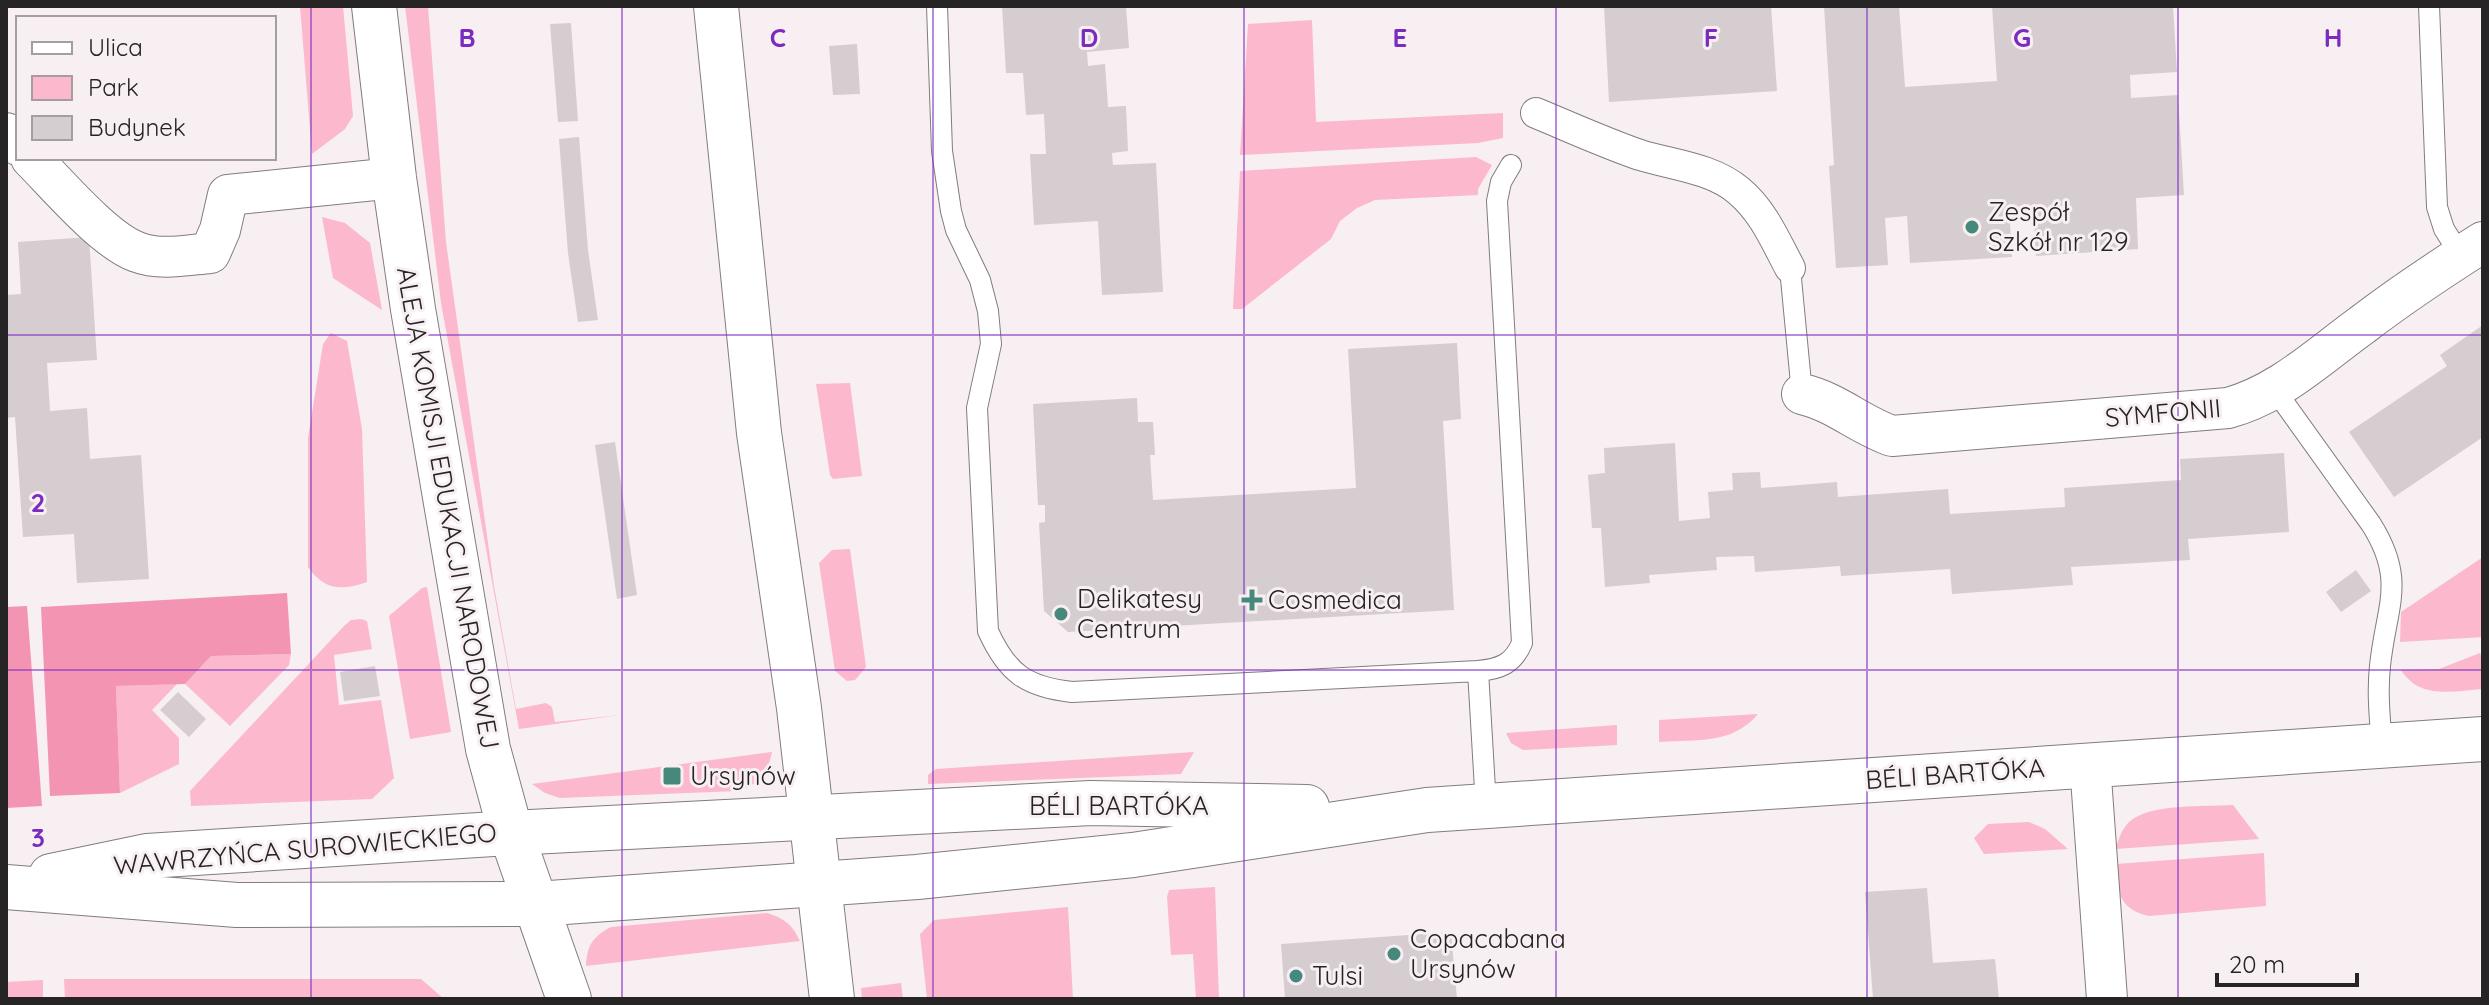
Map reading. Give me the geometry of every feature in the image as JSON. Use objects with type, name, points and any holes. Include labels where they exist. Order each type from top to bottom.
[{"type":"street","name":"ALEJA KOMISJI EDUKACJI NARODOWEJ","points":[[374,6],[394,178],[418,337],[488,749],[511,833],[569,999]]},
{"type":"street","points":[[716,6],[759,433],[811,817],[832,999]]},
{"type":"street","points":[[1536,113],[1639,154],[1717,176],[1737,189],[1754,206],[1790,268]]},
{"type":"street","points":[[33,160],[115,239],[137,253],[167,257],[210,253],[220,230],[228,195],[394,178]]},
{"type":"street","name":"SYMFONII","points":[[1802,394],[1831,403],[1872,429],[1892,436],[2228,408],[2248,403],[2275,390],[2387,306],[2472,249]]},
{"type":"street","name":"BÉLI BARTÓKA","points":[[536,904],[917,877],[1133,855],[1427,810],[2483,739]]},
{"type":"street","points":[[2090,764],[2107,999]]},
{"type":"street","name":"BÉLI BARTÓKA","points":[[511,833],[1091,803],[1427,810]]},
{"type":"street","name":"WAWRZYŃCA SUROWIECKIEGO","points":[[6,886],[147,856],[511,833]]},
{"type":"street","name":"WAWRZYŃCA SUROWIECKIEGO","points":[[6,886],[237,905],[536,904]]},
{"type":"lane","points":[[937,6],[942,151],[951,211],[956,230],[980,280],[988,311],[991,344],[977,408],[988,631],[1000,657],[1018,674],[1045,689],[1072,692],[1478,671],[1498,669],[1511,661],[1522,643],[1497,201],[1501,182],[1511,165]]},
{"type":"lane","points":[[2429,6],[2437,207],[2444,229],[2472,249]]},
{"type":"lane","points":[[1790,268],[1802,394]]},
{"type":"lane","points":[[2275,390],[2371,524],[2388,556],[2393,581],[2380,665],[2382,747]]},
{"type":"lane","points":[[1478,671],[1486,806]]},
{"type":"green space","points":[[300,6],[343,6],[353,116],[345,129],[312,154]]},
{"type":"green space","points":[[405,6],[428,6],[446,242],[494,586],[516,709],[546,703],[552,707],[555,722],[620,715],[519,729],[441,303]]},
{"type":"green space","points":[[1312,20],[1316,122],[1503,113],[1503,138],[1478,143],[1240,155],[1248,24]]},
{"type":"green space","points":[[1476,157],[1492,165],[1478,189],[1478,195],[1375,200],[1357,208],[1340,221],[1331,239],[1242,309],[1233,309],[1240,171]]},
{"type":"green space","points":[[322,217],[345,223],[370,243],[382,310],[333,278]]},
{"type":"green space","points":[[331,333],[347,341],[362,429],[367,582],[349,587],[327,584],[308,567],[308,438],[323,344]]},
{"type":"green space","points":[[850,383],[862,476],[833,479],[816,384]]},
{"type":"green space","points":[[850,549],[866,667],[855,680],[847,681],[835,671],[819,563],[832,550]]},
{"type":"green space","points":[[2483,557],[2483,637],[2400,642],[2401,612]]},
{"type":"green space","points":[[427,587],[451,732],[410,739],[389,616]]},
{"type":"green space","points":[[351,620],[367,621],[372,649],[334,655],[339,705],[381,700],[394,778],[372,799],[191,806],[190,791],[344,626]]},
{"type":"green space","points":[[2480,653],[2483,689],[2427,690],[2409,680],[2401,670],[2439,669]]},
{"type":"green space","points":[[291,654],[289,665],[230,726],[185,684],[211,656]]},
{"type":"green space","points":[[177,684],[152,710],[179,738],[179,764],[120,793],[116,686]]},
{"type":"green space","points":[[1758,714],[1748,724],[1725,736],[1659,742],[1659,720]]},
{"type":"green space","points":[[1617,725],[1617,745],[1523,750],[1511,743],[1506,733]]},
{"type":"green space","points":[[772,752],[761,777],[738,791],[560,798],[532,784]]},
{"type":"green space","points":[[1194,752],[1181,774],[928,784],[928,775],[936,769]]},
{"type":"green space","points":[[2233,805],[2259,839],[2115,849],[2124,828],[2138,816],[2164,809]]},
{"type":"green space","points":[[2029,822],[2045,829],[2068,849],[1984,854],[1974,838],[1988,824]]},
{"type":"green space","points":[[2264,853],[2266,906],[2149,916],[2125,904],[2119,891],[2116,864]]},
{"type":"green space","points":[[1215,887],[1219,999],[1196,999],[1193,954],[1171,955],[1167,897],[1169,890]]},
{"type":"green space","points":[[1068,907],[1073,999],[927,999],[920,934],[934,920]]},
{"type":"green space","points":[[767,913],[787,923],[800,941],[586,966],[592,943],[611,927]]},
{"type":"green space","points":[[64,979],[421,979],[444,999],[65,999]]},
{"type":"green space","points":[[43,980],[43,999],[6,999],[6,982]]},
{"type":"green space","points":[[901,983],[903,999],[862,999],[861,988]]},
{"type":"shaded area","points":[[287,593],[291,654],[211,656],[185,684],[116,686],[120,793],[50,796],[41,607]]},
{"type":"shaded area","points":[[27,606],[42,806],[6,808],[6,607]]},
{"type":"building","points":[[1002,6],[1126,6],[1129,48],[1087,52],[1088,66],[1105,64],[1108,107],[1126,106],[1128,151],[1112,153],[1113,165],[1156,163],[1163,292],[1102,295],[1098,221],[1034,225],[1030,154],[1046,154],[1044,114],[1026,115],[1023,73],[1006,73]]},
{"type":"building","points":[[1604,6],[1771,6],[1777,91],[1609,102]]},
{"type":"building","points":[[1824,6],[1899,6],[1905,87],[1997,81],[1992,6],[2173,6],[2177,72],[2130,75],[2131,98],[2178,95],[2184,195],[2136,198],[2138,249],[2036,256],[2033,206],[2009,207],[2012,257],[1910,263],[1907,216],[1885,218],[1888,265],[1836,268],[1829,166],[1834,165]]},
{"type":"building","points":[[571,23],[578,121],[558,122],[550,24]]},
{"type":"building","points":[[857,44],[860,94],[833,95],[829,46]]},
{"type":"building","points":[[579,137],[588,250],[598,320],[578,322],[568,253],[559,139]]},
{"type":"building","points":[[89,237],[97,360],[47,363],[50,411],[87,408],[90,459],[141,455],[149,579],[77,583],[74,534],[23,537],[15,417],[6,418],[6,295],[21,294],[18,242]]},
{"type":"building","points":[[2483,325],[2483,437],[2394,497],[2349,432],[2447,366],[2440,355]]},
{"type":"building","points":[[1457,343],[1461,419],[1443,421],[1454,610],[1068,632],[1044,611],[1039,523],[1045,522],[1045,505],[1038,505],[1033,404],[1137,398],[1138,422],[1153,422],[1155,455],[1150,455],[1153,500],[1356,488],[1348,349]]},
{"type":"building","points":[[615,442],[637,595],[617,599],[595,445]]},
{"type":"building","points":[[1675,443],[1679,521],[1710,518],[1708,492],[1733,490],[1732,473],[1760,472],[1761,488],[1837,482],[1838,497],[1948,489],[1950,514],[2065,507],[2064,488],[2181,480],[2180,459],[2284,453],[2289,532],[2188,539],[2190,560],[2071,567],[2073,585],[1952,594],[1950,569],[1841,576],[1840,566],[1755,572],[1754,556],[1716,557],[1717,570],[1649,575],[1650,583],[1605,587],[1601,528],[1592,528],[1588,475],[1605,473],[1604,448]]},
{"type":"building","points":[[2356,570],[2371,591],[2341,612],[2326,592]]},
{"type":"building","points":[[375,666],[380,696],[344,701],[340,672]]},
{"type":"building","points":[[178,692],[206,719],[189,737],[160,710]]},
{"type":"building","points":[[1927,888],[1933,963],[1995,959],[1999,999],[1873,999],[1865,892]]},
{"type":"building","points":[[1451,932],[1457,999],[1285,999],[1281,944]]},
{"type":"place","name":"Zespół Szkół nr 129","points":[[1972,227]]},
{"type":"place","name":"Cosmedica","points":[[1252,600]]},
{"type":"place","name":"Delikatesy Centrum","points":[[1061,614]]},
{"type":"place","name":"Ursynów","points":[[672,776]]},
{"type":"place","name":"Copacabana Ursynów","points":[[1394,954]]},
{"type":"place","name":"Tulsi","points":[[1296,976]]}]
